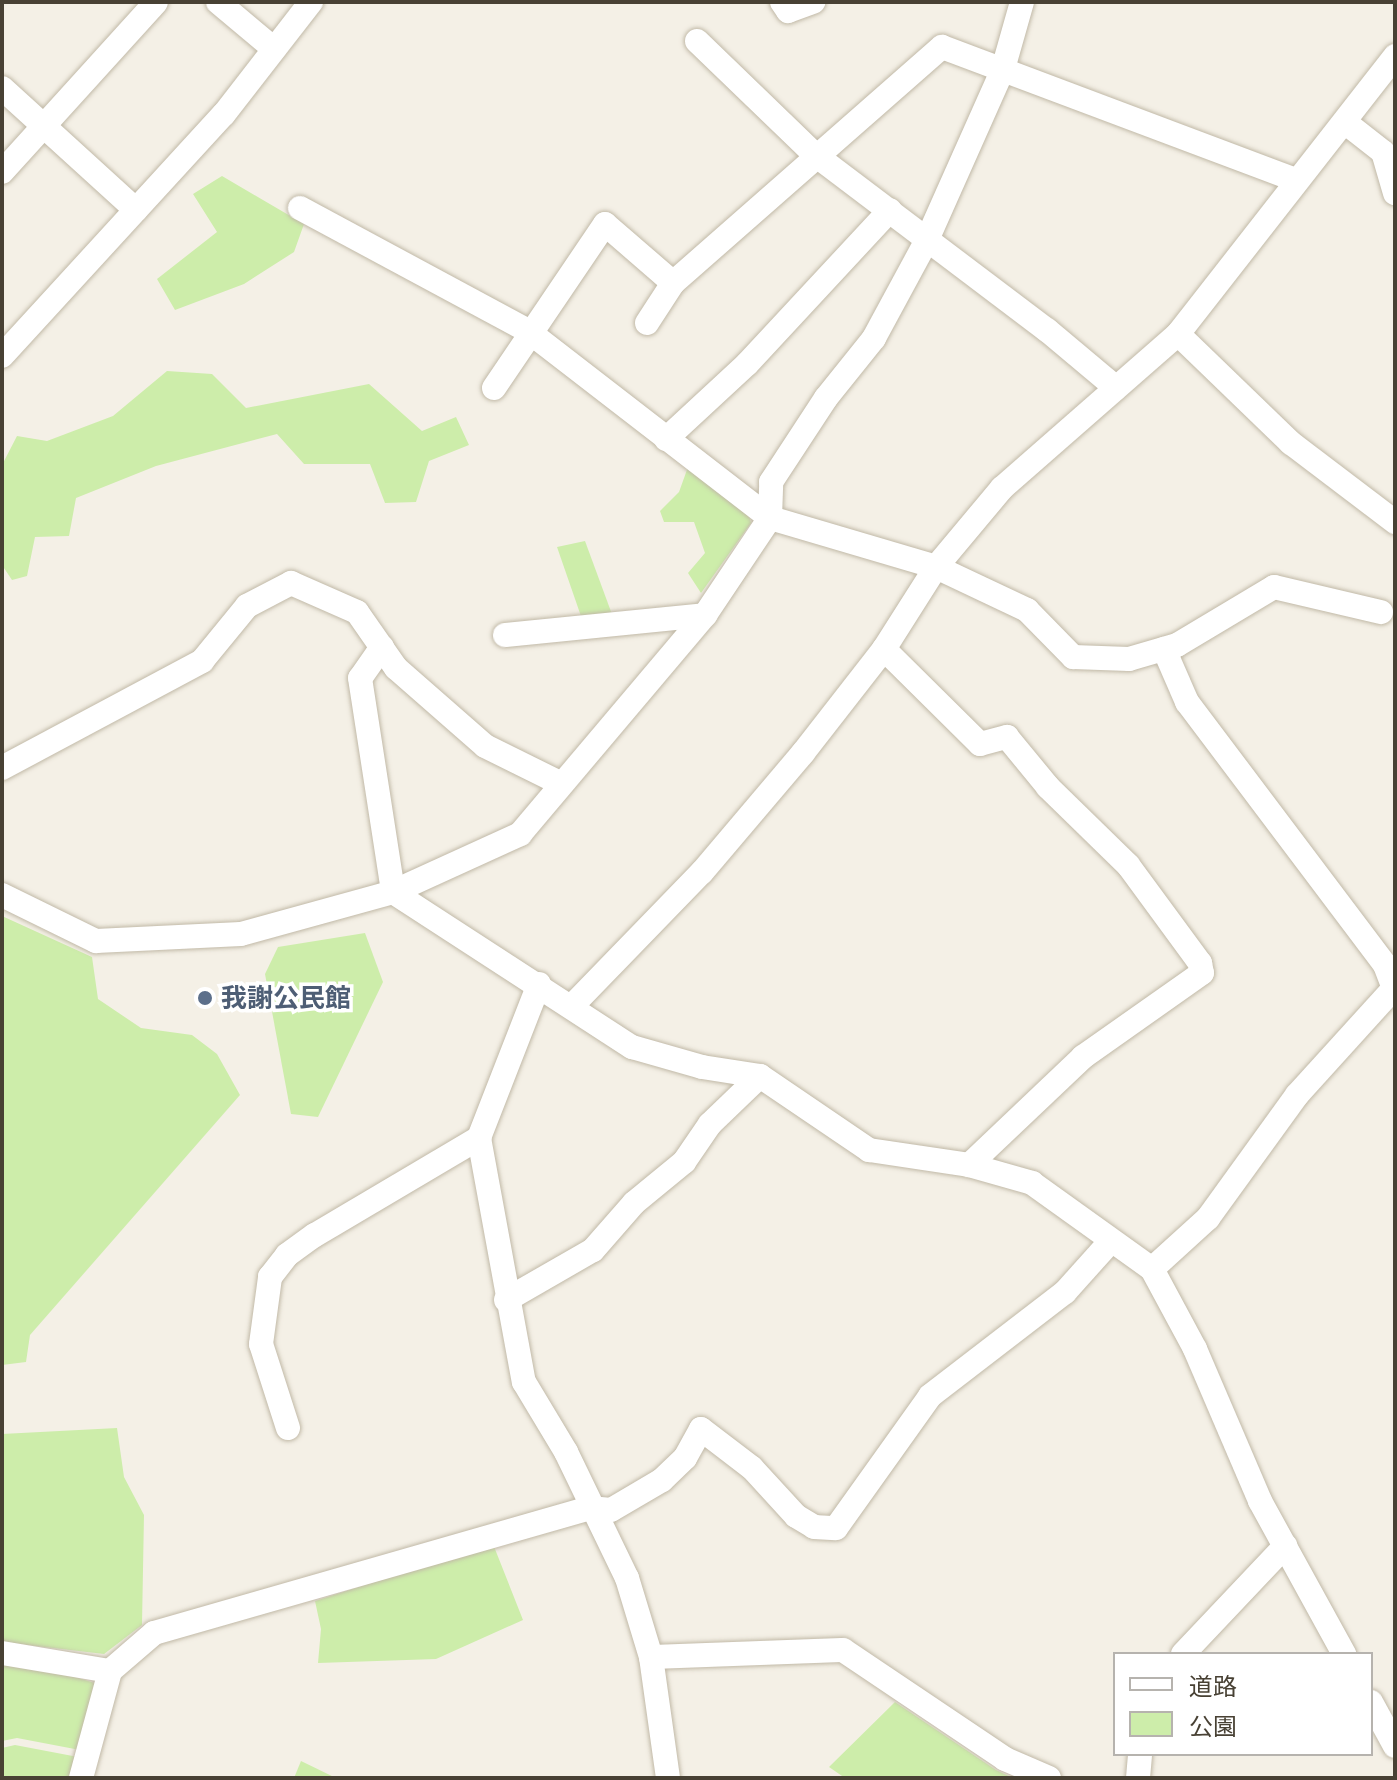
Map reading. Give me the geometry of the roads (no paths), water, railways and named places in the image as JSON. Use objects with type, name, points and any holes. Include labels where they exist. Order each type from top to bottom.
[{"type":"street","points":[[2,172],[156,2]]},
{"type":"street","points":[[218,2],[274,49]]},
{"type":"street","points":[[2,356],[224,114],[311,2]]},
{"type":"street","points":[[782,2],[788,11],[813,2]]},
{"type":"street","points":[[2,895],[96,941],[241,934],[393,892],[520,834],[560,783],[620,722],[705,615],[770,518],[771,482],[826,398],[874,338],[926,242],[1003,69],[1022,2]]},
{"type":"street","points":[[697,41],[814,154],[890,210],[926,242],[1047,330],[1116,388]]},
{"type":"street","points":[[647,323],[673,283],[762,207],[814,154],[942,47],[1295,180]]},
{"type":"street","points":[[571,1007],[702,872],[884,649],[936,567],[1002,488],[1178,334],[1295,180],[1346,123],[1395,56]]},
{"type":"street","points":[[2,88],[136,210]]},
{"type":"street","points":[[1346,123],[1383,152],[1395,193]]},
{"type":"street","points":[[300,208],[528,331],[770,518],[936,567],[1027,610],[1073,657],[1129,659],[1164,649],[1274,587],[1381,612]]},
{"type":"street","points":[[666,439],[747,364],[890,210]]},
{"type":"street","points":[[494,388],[528,331],[605,224],[673,283]]},
{"type":"street","points":[[1178,334],[1291,443],[1395,522]]},
{"type":"street","points":[[2,768],[202,661],[247,606],[291,583],[357,612],[396,668],[485,746],[560,783]]},
{"type":"street","points":[[505,635],[705,615]]},
{"type":"street","points":[[382,647],[360,678],[393,892],[632,1047],[702,1067],[760,1076],[869,1150],[969,1165],[1032,1183],[1109,1243],[1152,1269],[1195,1349],[1254,1489],[1343,1652]]},
{"type":"street","points":[[884,649],[980,744],[1007,737],[1048,787],[1128,865],[1200,963],[1202,973],[1083,1057],[969,1165]]},
{"type":"street","points":[[1152,1269],[1208,1218],[1297,1095],[1394,989],[1385,965],[1187,702],[1164,649]]},
{"type":"street","points":[[539,984],[479,1138],[506,1300],[524,1382],[566,1452],[590,1508],[627,1578],[651,1657],[668,1778]]},
{"type":"street","points":[[506,1300],[593,1250],[634,1203],[684,1162],[710,1124],[760,1076]]},
{"type":"street","points":[[288,1428],[261,1344],[270,1277],[287,1255],[315,1235],[479,1138]]},
{"type":"street","points":[[81,1778],[110,1671],[154,1633],[590,1508],[611,1510],[662,1480],[685,1458],[701,1429],[752,1468],[796,1516],[814,1527],[836,1528],[930,1396],[1065,1292],[1109,1243]]},
{"type":"street","points":[[1185,1652],[1285,1546]]},
{"type":"street","points":[[651,1657],[843,1650],[1005,1759],[1049,1778]]},
{"type":"street","points":[[2,1653],[110,1671]]},
{"type":"street","points":[[1373,1706],[1395,1746]]},
{"type":"street","points":[[1138,1778],[1140,1756]]},
{"type":"place","name":"我謝公民館","points":[[205,998]]}]
